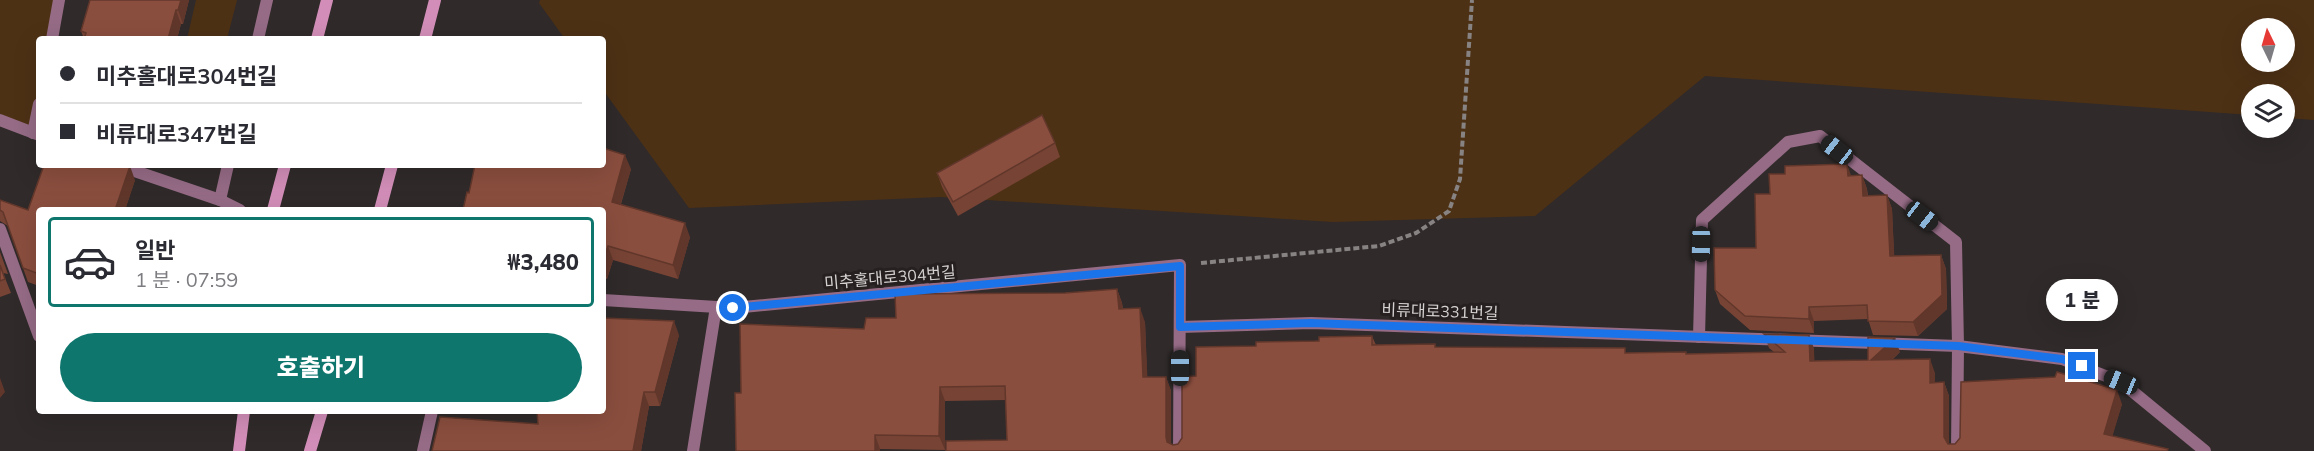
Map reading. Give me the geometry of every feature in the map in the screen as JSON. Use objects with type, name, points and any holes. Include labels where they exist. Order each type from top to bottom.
[{"type":"main road","points":[[318,36],[327,0]]},
{"type":"main road","points":[[426,36],[435,0]]},
{"type":"main road","points":[[274,207],[284,168]]},
{"type":"main road","points":[[381,207],[391,168]]},
{"type":"main road","points":[[239,451],[244,414]]},
{"type":"main road","points":[[310,451],[321,414]]},
{"type":"lane","points":[[53,36],[59,0]]},
{"type":"lane","points":[[259,36],[267,0]]},
{"type":"lane","points":[[0,120],[36,134]]},
{"type":"lane","points":[[1699,337],[1702,220],[1788,142],[1820,136],[1956,242],[1957,451]]},
{"type":"lane","points":[[126,168],[220,200],[234,207]]},
{"type":"lane","points":[[220,200],[227,168]]},
{"type":"lane","points":[[0,229],[36,328]]},
{"type":"lane","points":[[1179,451],[1180,266]]},
{"type":"lane","name":"미추홀대로304번길","points":[[606,300],[742,307],[1180,266]]},
{"type":"lane","points":[[693,451],[717,307]]},
{"type":"lane","name":"비류대로331번길","points":[[1180,327],[1311,323],[1958,346],[2062,359],[2121,382],[2205,451]]},
{"type":"lane","points":[[423,451],[431,414]]},
{"type":"path","points":[[1180,266],[1379,246],[1416,233],[1449,211],[1460,179],[1472,0]]},
{"type":"shaded area","points":[[0,0],[59,0],[53,36],[36,36],[36,118],[33,133],[0,121]]},
{"type":"shaded area","points":[[196,0],[237,0],[228,36],[188,36]]},
{"type":"shaded area","points":[[540,0],[2314,0],[2314,120],[2295,119],[2295,84],[2241,84],[2241,114],[1705,76],[1535,216],[1333,222],[940,197],[689,208],[606,94],[606,36],[563,36],[539,3]]},
{"type":"building","points":[[90,0],[181,0],[169,36],[85,36],[86,33],[81,31]]},
{"type":"building","points":[[1042,115],[1055,143],[953,202],[937,173]]},
{"type":"building","points":[[606,149],[625,155],[612,202],[685,223],[673,265],[608,246],[606,252],[606,207],[464,207],[467,192],[469,193],[474,168],[606,168]]},
{"type":"building","points":[[1847,164],[1848,176],[1862,175],[1863,196],[1887,195],[1890,256],[1941,255],[1942,295],[1913,322],[1868,321],[1867,305],[1809,307],[1809,319],[1745,316],[1715,290],[1714,248],[1756,248],[1755,194],[1770,194],[1769,174],[1785,174],[1785,166]]},
{"type":"building","points":[[43,168],[129,168],[116,207],[36,207],[36,273],[23,268],[3,212],[0,210],[0,200],[28,210]]},
{"type":"building","points":[[0,265],[5,279],[0,281]]},
{"type":"building","points":[[1117,289],[1119,309],[1140,308],[1143,377],[1166,377],[1166,437],[1167,442],[1173,445],[1178,444],[1182,438],[1182,377],[1196,376],[1196,347],[1256,346],[1256,342],[1319,341],[1319,337],[1372,336],[1372,345],[1625,348],[1625,353],[1785,352],[1764,334],[1809,335],[1810,361],[1868,360],[1868,337],[1895,338],[1871,360],[1930,359],[1930,383],[1944,382],[1944,437],[1948,444],[1955,444],[1960,438],[1961,382],[2055,377],[2057,372],[2117,390],[2104,434],[2168,449],[2167,451],[946,451],[946,441],[1007,440],[1005,386],[940,387],[939,436],[875,435],[875,451],[736,451],[735,393],[741,393],[740,324],[864,329],[866,318],[896,318],[895,294],[1065,293]]},
{"type":"building","points":[[606,318],[674,321],[655,392],[644,392],[633,451],[432,451],[440,417],[538,424],[537,414],[606,414]]},
{"type":"route","points":[[733,308],[1180,266],[1180,327],[1311,323],[1958,346],[2062,359],[2082,366]]}]
